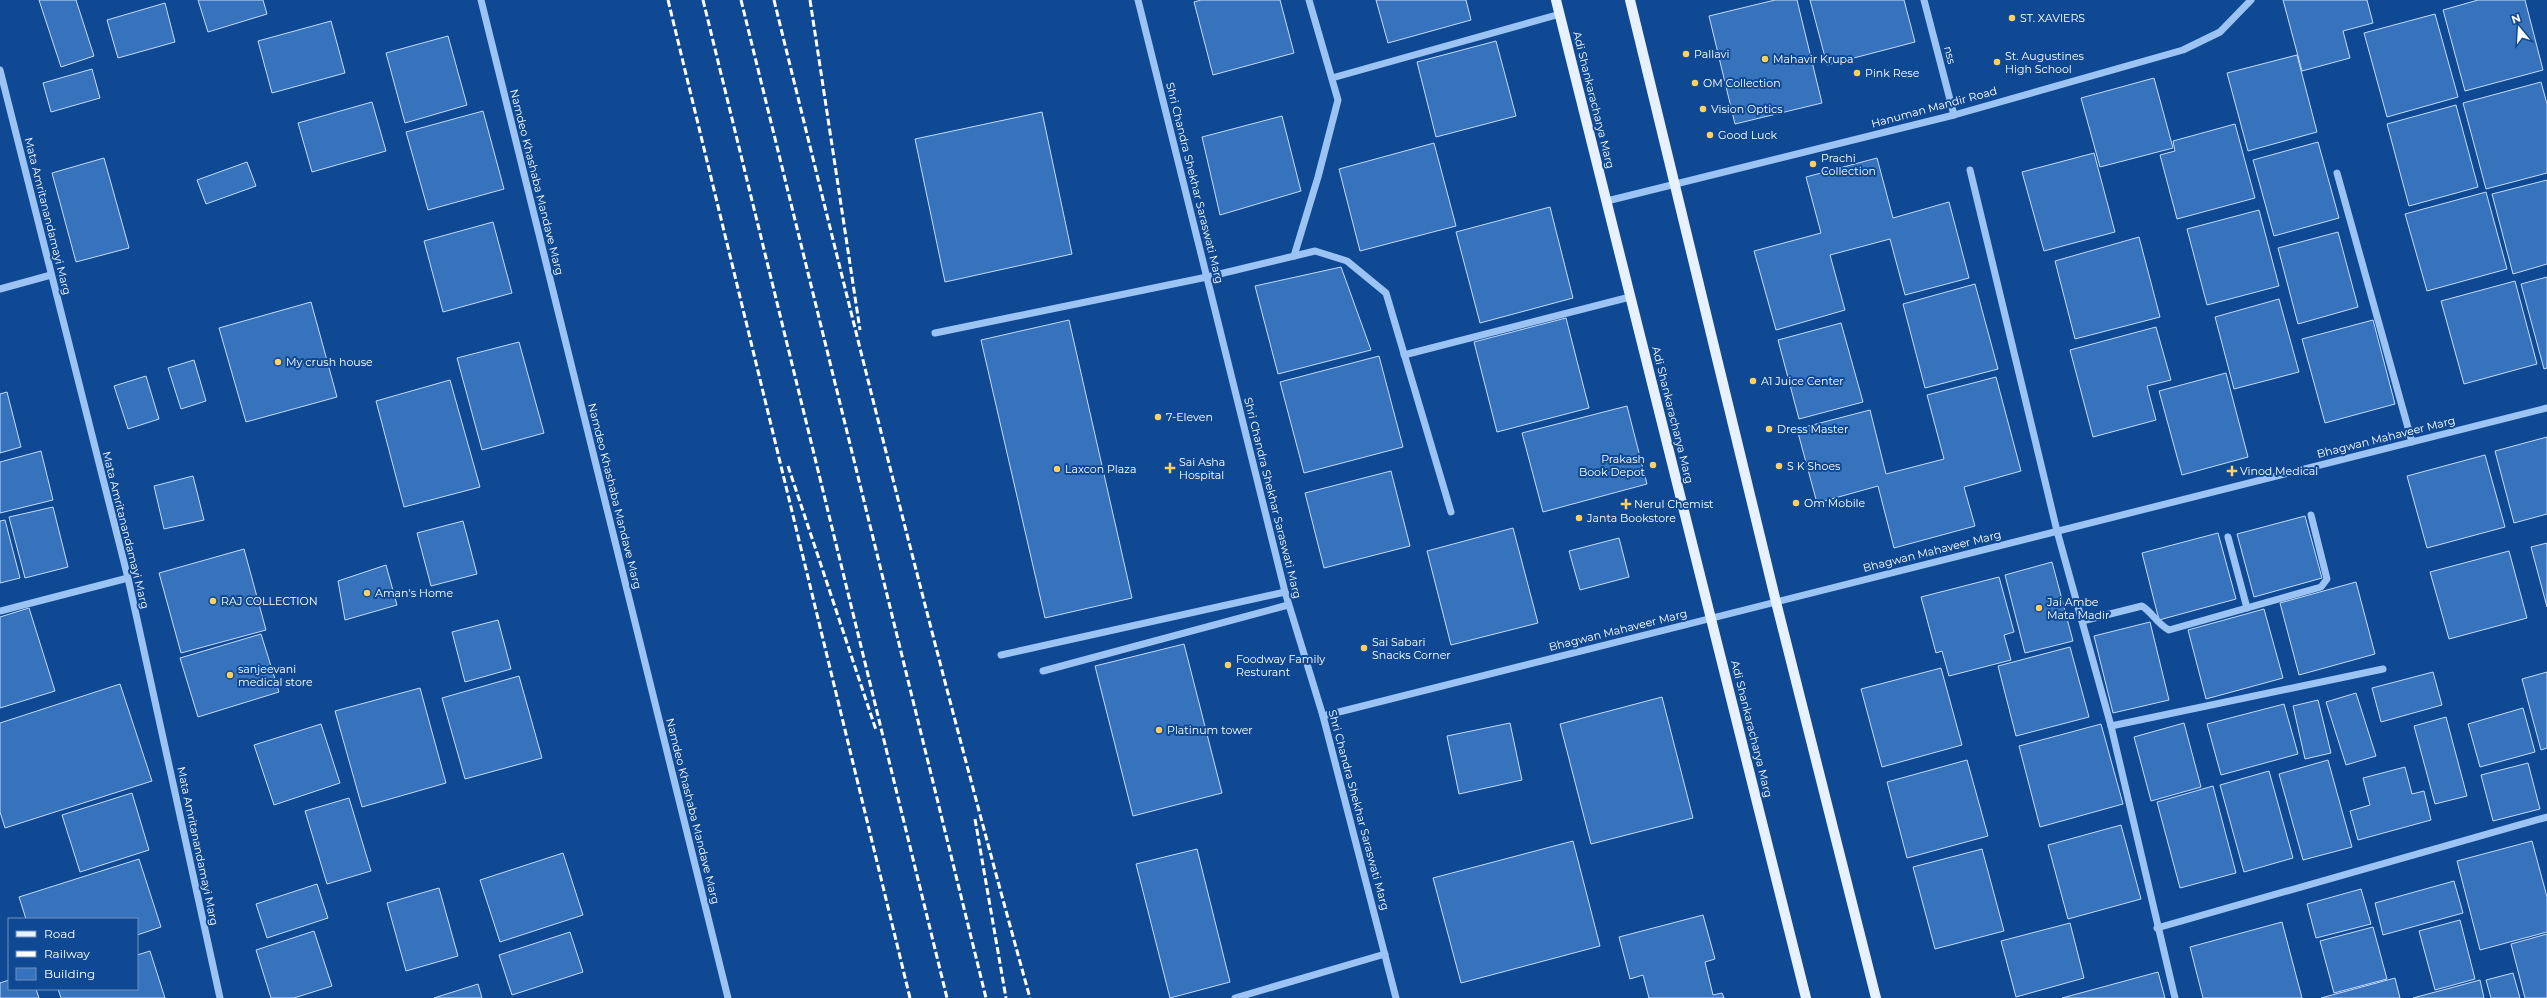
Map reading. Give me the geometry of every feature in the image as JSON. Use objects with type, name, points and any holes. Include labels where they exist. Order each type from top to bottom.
[{"type":"main road","name":"Adi Shankaracharya Marg","points":[[1556,0],[1712,617],[1806,998]]},
{"type":"main road","points":[[1630,0],[1776,602],[1876,998]]},
{"type":"street","name":"Namdeo Khashaba Mandave Marg","points":[[481,0],[728,998]]},
{"type":"street","name":"Shri Chandra Shekhar Saraswati Marg","points":[[1138,0],[1288,605],[1323,716],[1396,998]]},
{"type":"street","points":[[1294,256],[1333,126],[1338,100],[1309,0]]},
{"type":"street","name":"nss","points":[[1924,0],[1954,115]]},
{"type":"street","name":"Hanuman Mandir Road","points":[[1607,201],[1954,115],[2183,50],[2220,32],[2251,0]]},
{"type":"street","points":[[1332,78],[1560,14]]},
{"type":"street","name":"Mata Amritanandamayi Marg","points":[[0,70],[128,578],[220,998]]},
{"type":"street","points":[[1970,170],[2056,531],[2110,726],[2175,998]]},
{"type":"street","points":[[2337,173],[2412,442]]},
{"type":"street","points":[[935,333],[1207,277],[1314,251],[1347,261],[1386,293],[1451,512]]},
{"type":"street","points":[[0,289],[51,275]]},
{"type":"street","points":[[1404,355],[1630,297]]},
{"type":"street","name":"Bhagwan Mahaveer Marg","points":[[1323,716],[2547,408]]},
{"type":"street","points":[[2082,621],[2142,606],[2149,610],[2159,625],[2169,630],[2321,587],[2328,579],[2311,515]]},
{"type":"street","points":[[2228,537],[2247,608]]},
{"type":"street","points":[[0,611],[128,578]]},
{"type":"street","points":[[1001,655],[1285,592]]},
{"type":"street","points":[[1043,671],[1288,605]]},
{"type":"street","points":[[2110,726],[2383,668]]},
{"type":"street","points":[[2158,928],[2547,817]]},
{"type":"street","points":[[1235,998],[1385,954]]},
{"type":"building","points":[[39,0],[76,0],[94,56],[61,67]]},
{"type":"building","points":[[198,0],[263,0],[267,14],[208,32]]},
{"type":"building","points":[[1201,0],[1280,0],[1294,53],[1213,75],[1194,2]]},
{"type":"building","points":[[1376,0],[1466,0],[1471,20],[1388,43]]},
{"type":"building","name":"Mahavir Krupa","points":[[1775,0],[1797,0],[1822,103],[1735,124],[1709,16]]},
{"type":"building","points":[[1810,0],[1904,0],[1915,42],[1827,65]]},
{"type":"building","points":[[2283,0],[2367,0],[2373,23],[2343,31],[2350,58],[2302,71]]},
{"type":"building","points":[[2478,0],[2525,0],[2543,70],[2465,91],[2443,10]]},
{"type":"building","points":[[165,3],[175,42],[118,58],[107,20]]},
{"type":"building","points":[[2435,14],[2458,97],[2387,117],[2364,33]]},
{"type":"building","points":[[331,21],[345,73],[272,93],[258,41]]},
{"type":"building","points":[[448,36],[467,105],[405,123],[386,53]]},
{"type":"building","points":[[1496,41],[1516,116],[1436,137],[1417,62]]},
{"type":"building","points":[[2297,55],[2317,132],[2248,151],[2227,73]]},
{"type":"building","points":[[92,69],[100,98],[51,112],[43,83]]},
{"type":"building","points":[[2154,78],[2173,148],[2100,167],[2081,98]]},
{"type":"building","points":[[2541,82],[2547,104],[2547,173],[2486,189],[2463,103]]},
{"type":"building","points":[[372,102],[386,151],[312,172],[298,123]]},
{"type":"building","points":[[2456,105],[2478,187],[2409,206],[2387,124]]},
{"type":"building","points":[[483,111],[504,189],[428,210],[406,132]]},
{"type":"building","points":[[1042,112],[1072,254],[945,282],[915,139]]},
{"type":"building","points":[[1282,116],[1301,191],[1220,215],[1202,137]]},
{"type":"building","points":[[2235,124],[2255,198],[2177,219],[2160,155],[2175,151],[2173,141]]},
{"type":"building","points":[[2318,142],[2339,218],[2274,236],[2253,160]]},
{"type":"building","points":[[1434,143],[1456,226],[1360,251],[1339,169]]},
{"type":"building","points":[[2094,153],[2115,232],[2044,251],[2022,172]]},
{"type":"building","points":[[104,158],[129,248],[76,262],[52,173]]},
{"type":"building","points":[[1877,158],[1893,218],[1949,202],[1969,278],[1905,295],[1890,239],[1830,255],[1845,310],[1776,330],[1754,251],[1821,233],[1806,177]]},
{"type":"building","points":[[247,162],[256,186],[206,204],[197,180]]},
{"type":"building","points":[[2547,180],[2547,264],[2513,274],[2492,194]]},
{"type":"building","points":[[2486,192],[2507,269],[2427,291],[2405,214]]},
{"type":"building","points":[[1550,207],[1573,298],[1480,323],[1456,232]]},
{"type":"building","points":[[2259,210],[2279,286],[2207,305],[2187,229]]},
{"type":"building","points":[[493,222],[512,293],[443,312],[424,241]]},
{"type":"building","points":[[2338,232],[2358,307],[2298,324],[2278,248]]},
{"type":"building","points":[[2139,237],[2160,317],[2075,339],[2055,261]]},
{"type":"building","points":[[1341,267],[1371,350],[1278,374],[1255,286]]},
{"type":"building","points":[[2547,277],[2547,368],[2544,369],[2521,284]]},
{"type":"building","points":[[2515,281],[2537,364],[2464,384],[2441,301]]},
{"type":"building","points":[[1975,284],[1998,369],[1925,388],[1903,304]]},
{"type":"building","points":[[2279,299],[2299,372],[2234,389],[2215,317]]},
{"type":"building","name":"My crush house","points":[[311,302],[337,397],[246,422],[219,328]]},
{"type":"building","points":[[1566,318],[1589,408],[1497,432],[1474,342]]},
{"type":"building","name":"Laxcon Plaza","points":[[1069,320],[1132,598],[1045,618],[981,340]]},
{"type":"building","points":[[2373,320],[2395,404],[2325,423],[2302,339]]},
{"type":"building","points":[[1841,323],[1863,402],[1799,419],[1778,340]]},
{"type":"building","points":[[2156,327],[2171,380],[2147,386],[2156,420],[2093,437],[2070,350]]},
{"type":"building","points":[[519,342],[544,433],[482,450],[457,358]]},
{"type":"building","points":[[1379,356],[1403,447],[1304,473],[1280,382]]},
{"type":"building","points":[[194,360],[206,401],[181,409],[168,368]]},
{"type":"building","points":[[2226,373],[2248,457],[2182,475],[2159,391]]},
{"type":"building","points":[[146,376],[159,419],[128,429],[114,386]]},
{"type":"building","points":[[1996,377],[2021,471],[1964,487],[1975,526],[1894,548],[1878,486],[1817,503],[1797,429],[1870,410],[1886,474],[1944,459],[1927,395]]},
{"type":"building","points":[[450,380],[480,487],[404,507],[376,401]]},
{"type":"building","points":[[7,392],[21,447],[0,453],[0,394]]},
{"type":"building","points":[[1627,406],[1647,484],[1543,512],[1522,433]]},
{"type":"building","points":[[2547,437],[2547,514],[2514,523],[2495,451]]},
{"type":"building","points":[[41,451],[53,500],[0,513],[0,462]]},
{"type":"building","points":[[2485,455],[2505,527],[2427,548],[2407,476]]},
{"type":"building","points":[[1391,471],[1410,546],[1324,568],[1305,493]]},
{"type":"building","points":[[193,476],[204,520],[164,529],[154,486]]},
{"type":"building","points":[[53,507],[68,567],[25,578],[9,517]]},
{"type":"building","points":[[2305,516],[2322,578],[2254,597],[2237,534]]},
{"type":"building","points":[[5,520],[20,578],[0,583],[0,521]]},
{"type":"building","points":[[463,521],[477,574],[431,586],[417,533]]},
{"type":"building","points":[[1513,528],[1538,623],[1451,645],[1427,551]]},
{"type":"building","points":[[2218,533],[2236,599],[2159,620],[2142,553]]},
{"type":"building","points":[[1619,538],[1629,577],[1580,590],[1569,551]]},
{"type":"building","points":[[2547,543],[2547,607],[2531,547]]},
{"type":"building","name":"RAJ COLLECTION","points":[[244,549],[266,630],[181,653],[159,573]]},
{"type":"building","points":[[2509,551],[2527,618],[2449,639],[2430,572]]},
{"type":"building","name":"Jai Ambe Mata Madir","points":[[2052,562],[2073,641],[2025,653],[2005,575]]},
{"type":"building","name":"Aman's Home","points":[[386,565],[397,605],[345,620],[338,581]]},
{"type":"building","points":[[1999,577],[2014,632],[2004,635],[2011,660],[1949,676],[1942,651],[1936,653],[1921,597]]},
{"type":"building","points":[[2356,582],[2375,654],[2299,675],[2280,603]]},
{"type":"building","points":[[29,608],[55,691],[0,708],[0,617]]},
{"type":"building","points":[[2264,609],[2283,678],[2206,699],[2188,630]]},
{"type":"building","points":[[498,620],[511,669],[465,682],[452,632]]},
{"type":"building","points":[[2150,622],[2169,700],[2113,713],[2094,636]]},
{"type":"building","name":"sanjeevani medical store","points":[[261,634],[279,692],[198,717],[180,658]]},
{"type":"building","name":"Platinum tower","points":[[1184,644],[1222,793],[1133,816],[1095,666]]},
{"type":"building","points":[[2070,647],[2089,717],[2016,736],[1998,666]]},
{"type":"building","points":[[1941,668],[1962,745],[1882,767],[1861,689]]},
{"type":"building","points":[[2433,672],[2442,705],[2381,722],[2372,688]]},
{"type":"building","points":[[2547,672],[2547,748],[2541,750],[2522,679]]},
{"type":"building","points":[[519,676],[542,758],[465,779],[442,698]]},
{"type":"building","points":[[120,684],[152,781],[5,828],[0,812],[0,723]]},
{"type":"building","points":[[420,688],[446,783],[362,807],[335,711]]},
{"type":"building","points":[[2356,693],[2376,756],[2346,765],[2326,702]]},
{"type":"building","points":[[1662,697],[1693,818],[1591,844],[1560,724]]},
{"type":"building","points":[[2318,700],[2331,753],[2305,759],[2293,706]]},
{"type":"building","points":[[2284,704],[2298,754],[2221,775],[2207,724]]},
{"type":"building","points":[[2523,708],[2535,752],[2480,767],[2468,724]]},
{"type":"building","points":[[2446,717],[2467,796],[2435,804],[2414,726]]},
{"type":"building","points":[[1510,723],[1522,780],[1459,794],[1447,736]]},
{"type":"building","points":[[2184,723],[2201,787],[2151,801],[2134,737]]},
{"type":"building","points":[[321,724],[340,783],[274,805],[254,745]]},
{"type":"building","points":[[2101,724],[2123,804],[2040,827],[2019,746]]},
{"type":"building","points":[[1967,760],[1988,836],[1907,858],[1887,782]]},
{"type":"building","points":[[2328,760],[2352,847],[2303,860],[2279,774]]},
{"type":"building","points":[[2528,763],[2540,809],[2493,821],[2481,775]]},
{"type":"building","points":[[2405,767],[2412,794],[2424,791],[2431,820],[2358,840],[2350,811],[2370,805],[2363,778]]},
{"type":"building","points":[[2269,771],[2293,858],[2244,872],[2220,785]]},
{"type":"building","points":[[2213,786],[2236,873],[2180,888],[2157,802]]},
{"type":"building","points":[[132,793],[149,850],[80,872],[62,815]]},
{"type":"building","points":[[349,798],[371,871],[327,884],[305,811]]},
{"type":"building","points":[[2121,825],[2141,899],[2068,919],[2048,845]]},
{"type":"building","points":[[1573,841],[1600,946],[1461,983],[1433,878]]},
{"type":"building","points":[[2532,841],[2547,897],[2547,932],[2480,950],[2457,861]]},
{"type":"building","points":[[1197,849],[1230,982],[1170,998],[1136,864]]},
{"type":"building","points":[[1982,849],[2004,931],[1935,949],[1913,867]]},
{"type":"building","points":[[563,853],[583,915],[500,942],[480,880]]},
{"type":"building","points":[[139,859],[161,927],[138,935],[138,918],[26,918],[19,897]]},
{"type":"building","points":[[2454,881],[2463,913],[2383,935],[2375,903]]},
{"type":"building","points":[[317,884],[328,918],[267,938],[256,904]]},
{"type":"building","points":[[439,888],[458,956],[406,971],[387,903]]},
{"type":"building","points":[[2361,889],[2371,924],[2316,938],[2307,904]]},
{"type":"building","points":[[1703,915],[1715,959],[1705,962],[1713,995],[1722,993],[1724,998],[1649,998],[1643,975],[1630,979],[1619,937]]},
{"type":"building","points":[[2460,920],[2475,979],[2435,990],[2419,931]]},
{"type":"building","points":[[2282,922],[2302,998],[2203,998],[2190,947]]},
{"type":"building","points":[[2070,923],[2084,978],[2016,997],[2001,941]]},
{"type":"building","points":[[2373,927],[2387,979],[2334,993],[2320,941]]},
{"type":"building","points":[[314,931],[332,986],[294,998],[271,998],[256,950]]},
{"type":"building","points":[[570,932],[583,972],[512,995],[499,955]]},
{"type":"building","points":[[2547,934],[2547,998],[2525,998],[2511,944]]},
{"type":"building","points":[[150,951],[165,998],[61,998],[58,990],[138,990],[138,955]]},
{"type":"building","points":[[2158,972],[2165,998],[2062,998]]},
{"type":"building","points":[[2513,973],[2520,998],[2491,998],[2486,980]]},
{"type":"building","points":[[2395,978],[2400,998],[2321,998]]},
{"type":"building","points":[[8,980],[8,990],[36,990],[39,998],[0,998],[0,983]]},
{"type":"building","points":[[2480,980],[2484,998],[2413,998]]},
{"type":"building","points":[[478,984],[482,998],[434,998]]},
{"type":"railway","points":[[668,0],[910,998]]},
{"type":"railway","points":[[703,0],[947,998]]},
{"type":"railway","points":[[741,0],[986,998]]},
{"type":"railway","points":[[774,0],[930,625],[1030,998]]},
{"type":"railway","points":[[810,0],[860,330]]},
{"type":"railway","points":[[788,466],[876,730]]},
{"type":"railway","points":[[975,819],[1006,998]]},
{"type":"place","name":"ST. XAVIERS","points":[[2012,18]]},
{"type":"place","name":"Pallavi","points":[[1686,54]]},
{"type":"place","name":"Mahavir Krupa","points":[[1765,59]]},
{"type":"place","name":"St. Augustines High School","points":[[1997,62]]},
{"type":"place","name":"Pink Rese","points":[[1857,73]]},
{"type":"place","name":"OM Collection","points":[[1695,83]]},
{"type":"place","name":"Vision Optics","points":[[1703,109]]},
{"type":"place","name":"Good Luck","points":[[1710,135]]},
{"type":"place","name":"Prachi Collection","points":[[1813,164]]},
{"type":"place","name":"My crush house","points":[[278,362]]},
{"type":"place","name":"A1 Juice Center","points":[[1753,381]]},
{"type":"place","name":"7-Eleven","points":[[1158,417]]},
{"type":"place","name":"Dress Master","points":[[1769,429]]},
{"type":"place","name":"Prakash Book Depot","points":[[1653,465]]},
{"type":"place","name":"S K Shoes","points":[[1779,466]]},
{"type":"place","name":"Sai Asha Hospital","points":[[1170,468]]},
{"type":"place","name":"Laxcon Plaza","points":[[1057,469]]},
{"type":"place","name":"Vinod Medical","points":[[2232,471]]},
{"type":"place","name":"Om Mobile","points":[[1796,503]]},
{"type":"place","name":"Nerul Chemist","points":[[1626,504]]},
{"type":"place","name":"Janta Bookstore","points":[[1579,518]]},
{"type":"place","name":"Aman's Home","points":[[367,593]]},
{"type":"place","name":"RAJ COLLECTION","points":[[213,601]]},
{"type":"place","name":"Jai Ambe Mata Madir","points":[[2039,608]]},
{"type":"place","name":"Sai Sabari Snacks Corner","points":[[1364,648]]},
{"type":"place","name":"Foodway Family Resturant","points":[[1228,665]]},
{"type":"place","name":"sanjeevani medical store","points":[[230,675]]},
{"type":"place","name":"Platinum tower","points":[[1159,730]]}]
